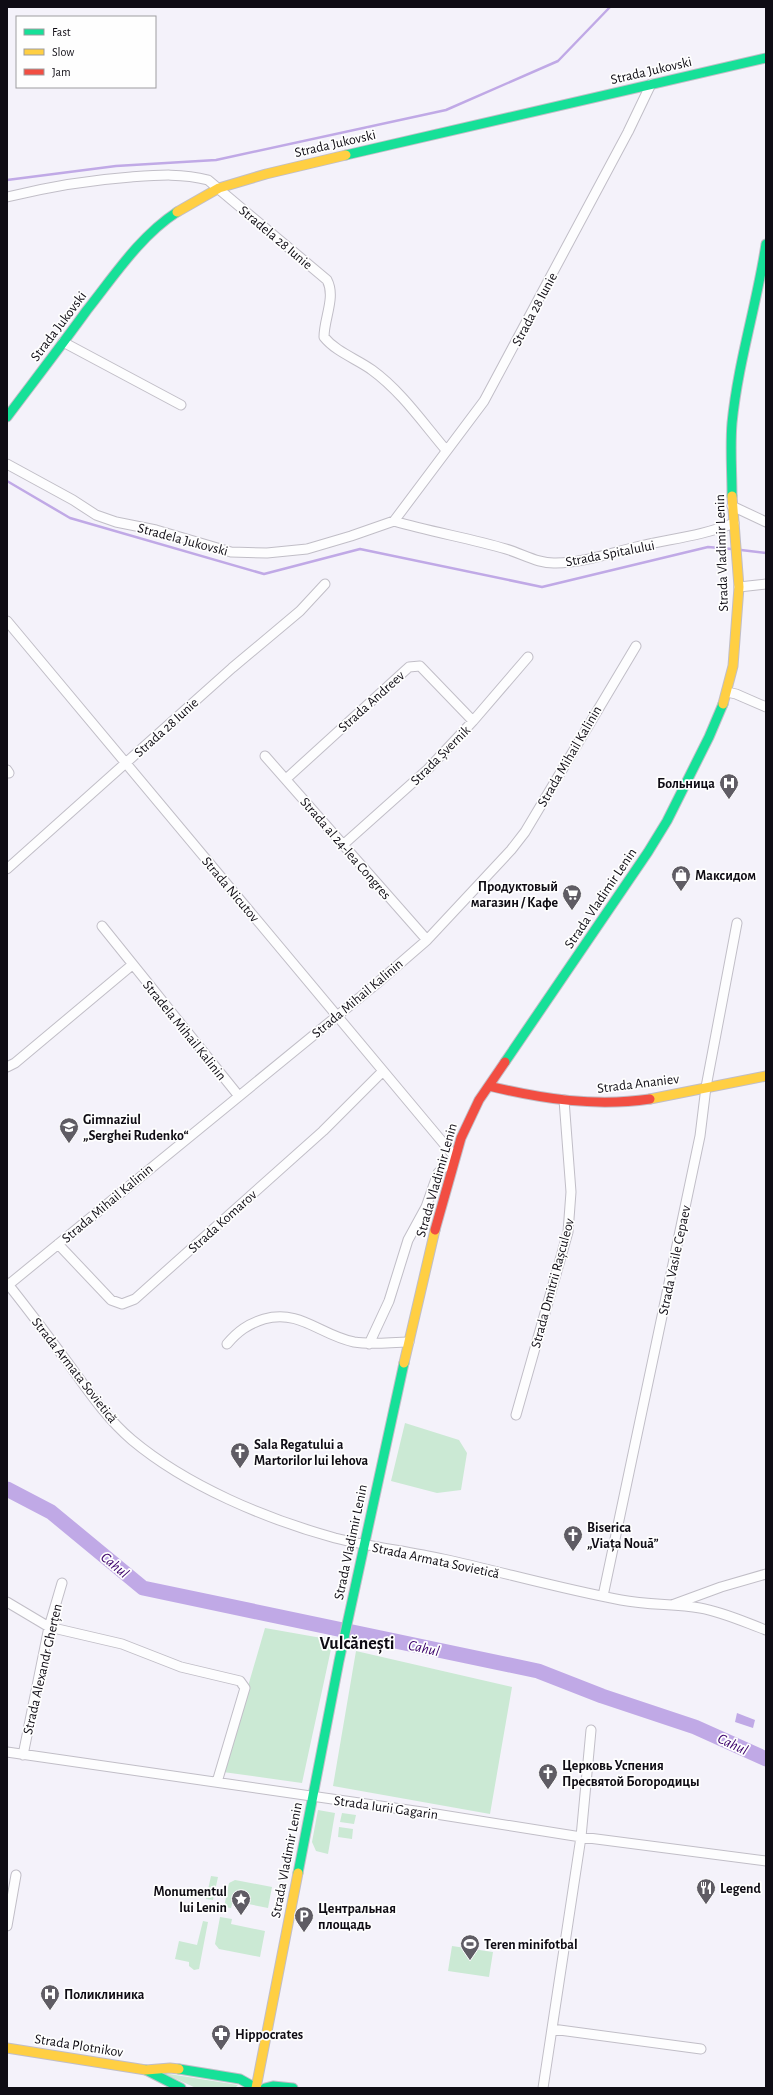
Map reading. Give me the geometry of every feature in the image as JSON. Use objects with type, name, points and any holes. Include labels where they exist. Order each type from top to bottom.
[{"type":"main road","name":"Strada Jukovski","points":[[7,417],[63,342],[146,238],[177,212],[219,188],[266,174],[766,58]]},
{"type":"main road","name":"Strada Vladimir Lenin","points":[[257,2088],[312,1796],[364,1544],[436,1224],[466,1125],[489,1086],[648,852],[667,821],[709,737],[727,692],[734,652],[738,583],[732,506],[732,424],[742,356],[760,283],[766,244]]},
{"type":"main road","name":"Strada Ananiev","points":[[489,1086],[519,1094],[564,1100],[618,1102],[706,1088],[766,1076]]},
{"type":"main road","name":"Strada Plotnikov","points":[[7,2048],[146,2070],[170,2068],[240,2079],[257,2088]]},
{"type":"main road","name":"Strada Plotnikov","points":[[146,2070],[181,2088]]},
{"type":"main road","points":[[265,2088],[273,2086],[291,2088]]},
{"type":"main road","points":[[248,2088],[257,2088]]},
{"type":"street","name":"Strada 28 Iunie","points":[[394,521],[484,401],[628,132],[651,84]]},
{"type":"street","name":"Stradela 28 Iunie","points":[[7,198],[53,186],[169,174],[202,178],[219,188],[269,233],[328,280],[331,292],[324,328],[324,336],[333,345],[372,370],[392,388],[446,450]]},
{"type":"street","points":[[63,342],[181,405]]},
{"type":"street","name":"Stradela Jukovski","points":[[7,464],[73,500],[96,515],[116,522],[156,530],[231,552],[267,553],[306,549],[351,536],[394,521]]},
{"type":"street","points":[[732,506],[766,522]]},
{"type":"street","name":"Strada Spitalului","points":[[394,521],[500,548],[537,561],[555,564],[581,561],[638,546],[680,539],[734,526]]},
{"type":"street","points":[[738,583],[766,584]]},
{"type":"street","name":"Strada 28 Iunie","points":[[7,869],[300,611],[325,584]]},
{"type":"street","name":"Strada Nicutov","points":[[7,621],[336,1016],[456,1157]]},
{"type":"street","name":"Strada Mihail Kalinin","points":[[8,1284],[427,940],[490,875],[520,838],[636,646]]},
{"type":"street","name":"Strada Șvernik","points":[[344,844],[428,769],[473,721],[528,657]]},
{"type":"street","name":"Strada Andreev","points":[[286,779],[409,667],[420,666],[473,721]]},
{"type":"street","points":[[727,692],[736,694],[766,707]]},
{"type":"street","name":"Strada al 24-lea Congres","points":[[265,756],[427,940]]},
{"type":"street","name":"Strada Vasile Cepaev","points":[[603,1596],[700,1136],[706,1088],[737,923]]},
{"type":"street","name":"Stradela Mihail Kalinin","points":[[102,926],[238,1095]]},
{"type":"street","points":[[7,1067],[15,1063],[132,965]]},
{"type":"street","name":"Strada Komarov","points":[[58,1244],[111,1300],[122,1304],[136,1299],[323,1131],[383,1071]]},
{"type":"street","name":"Strada Dmitrii Rașculeov","points":[[516,1414],[568,1232],[571,1192],[564,1100]]},
{"type":"street","points":[[369,1344],[389,1301],[408,1240],[426,1207],[438,1172],[456,1157]]},
{"type":"street","name":"Strada Armata Sovietică","points":[[8,1284],[91,1395],[118,1426],[143,1448],[195,1481],[254,1511],[334,1538],[444,1559],[546,1585],[603,1596],[670,1606],[698,1608],[722,1613],[766,1630]]},
{"type":"street","points":[[227,1344],[247,1325],[274,1316],[287,1316],[339,1338],[369,1344],[409,1342]]},
{"type":"street","points":[[670,1606],[721,1587],[766,1574]]},
{"type":"street","name":"Strada Alexandr Gherțen","points":[[23,1755],[49,1627],[62,1583]]},
{"type":"street","points":[[7,1602],[49,1627],[122,1644],[181,1667],[240,1681],[245,1688],[218,1782]]},
{"type":"street","points":[[543,2088],[581,1837],[591,1730]]},
{"type":"street","name":"Strada Iurii Gagarin","points":[[7,1752],[218,1782],[581,1837],[766,1860]]},
{"type":"street","points":[[7,1926],[16,1875]]},
{"type":"street","points":[[552,2029],[701,2049]]},
{"type":"green space","points":[[405,1423],[459,1440],[467,1453],[461,1490],[437,1493],[391,1481]]},
{"type":"green space","points":[[265,1628],[333,1640],[302,1783],[223,1772]]},
{"type":"green space","points":[[356,1651],[512,1687],[490,1814],[333,1786]]},
{"type":"green space","points":[[318,1810],[335,1813],[328,1854],[316,1851],[312,1842]]},
{"type":"green space","points":[[342,1813],[356,1815],[354,1824],[340,1822]]},
{"type":"green space","points":[[339,1827],[353,1829],[352,1839],[338,1837]]},
{"type":"green space","points":[[211,1876],[218,1877],[213,1900],[206,1899]]},
{"type":"green space","points":[[235,1880],[272,1887],[268,1908],[233,1901],[231,1908],[224,1907],[229,1883]]},
{"type":"green space","points":[[220,1917],[232,1919],[231,1924],[265,1931],[260,1957],[219,1949],[215,1944]]},
{"type":"green space","points":[[203,1921],[208,1922],[199,1969],[194,1970],[189,1966],[189,1962],[175,1959],[179,1941],[197,1945]]},
{"type":"green space","name":"Teren minifotbal","points":[[452,1946],[493,1952],[489,1977],[448,1971]]},
{"type":"green space","points":[[163,2073],[238,2085],[235,2088],[196,2088]]},
{"type":"shaded area","points":[[737,1713],[755,1720],[753,1728],[735,1722]]},
{"type":"waterway","points":[[7,180],[116,166],[216,160],[446,110],[558,61],[610,7]]},
{"type":"waterway","points":[[7,481],[70,518],[264,574],[360,549],[542,587],[708,547],[732,549]]},
{"type":"waterway","points":[[741,550],[766,553]]},
{"type":"waterway","name":"Cahul","points":[[7,1489],[51,1512],[143,1588],[538,1671],[602,1696],[695,1727],[766,1759]]},
{"type":"traffic: fast","points":[[346,155],[766,58]]},
{"type":"traffic: fast","points":[[7,417],[128,257],[151,233],[177,212]]},
{"type":"traffic: fast","points":[[732,496],[731,441],[735,400],[766,244]]},
{"type":"traffic: fast","points":[[505,1062],[648,852],[667,821],[709,737],[723,704]]},
{"type":"traffic: fast","points":[[298,1873],[339,1661],[404,1363]]},
{"type":"traffic: fast","points":[[179,2069],[240,2079],[256,2088]]},
{"type":"traffic: fast","points":[[146,2070],[181,2088]]},
{"type":"traffic: fast","points":[[265,2088],[273,2086],[293,2088]]},
{"type":"traffic: slow","points":[[177,212],[219,188],[266,174],[346,155]]},
{"type":"traffic: slow","points":[[723,704],[733,666],[739,587],[732,496]]},
{"type":"traffic: slow","points":[[650,1099],[766,1076]]},
{"type":"traffic: slow","points":[[404,1363],[435,1230]]},
{"type":"traffic: slow","points":[[256,2088],[298,1873]]},
{"type":"traffic: slow","points":[[7,2048],[146,2070],[170,2068],[179,2069]]},
{"type":"traffic: jam","points":[[435,1230],[461,1138],[479,1100],[505,1062]]},
{"type":"traffic: jam","points":[[489,1086],[529,1095],[589,1102],[650,1099]]},
{"type":"place","name":"Больница","points":[[729,800]]},
{"type":"place","name":"Максидом","points":[[681,892]]},
{"type":"place","name":"Продуктовый магазин / Кафе","points":[[572,911]]},
{"type":"place","name":"Gimnaziul „Serghei Rudenko“","points":[[69,1144]]},
{"type":"place","name":"Sala Regatului a Martorilor lui Iehova","points":[[240,1469]]},
{"type":"place","name":"Biserica „Viața Nouă”","points":[[573,1552]]},
{"type":"place","name":"Церковь Успения Пресвятой Богородицы","points":[[548,1790]]},
{"type":"place","name":"Legend","points":[[706,1905]]},
{"type":"place","name":"Monumentul lui Lenin","points":[[241,1916]]},
{"type":"place","name":"Центральная площадь","points":[[304,1933]]},
{"type":"place","name":"Teren minifotbal","points":[[470,1961]]},
{"type":"place","name":"Поликлиника","points":[[50,2011]]},
{"type":"place","name":"Hippocrates","points":[[221,2051]]},
{"type":"district","name":"Vulcănești","points":[[357,1643]]}]
